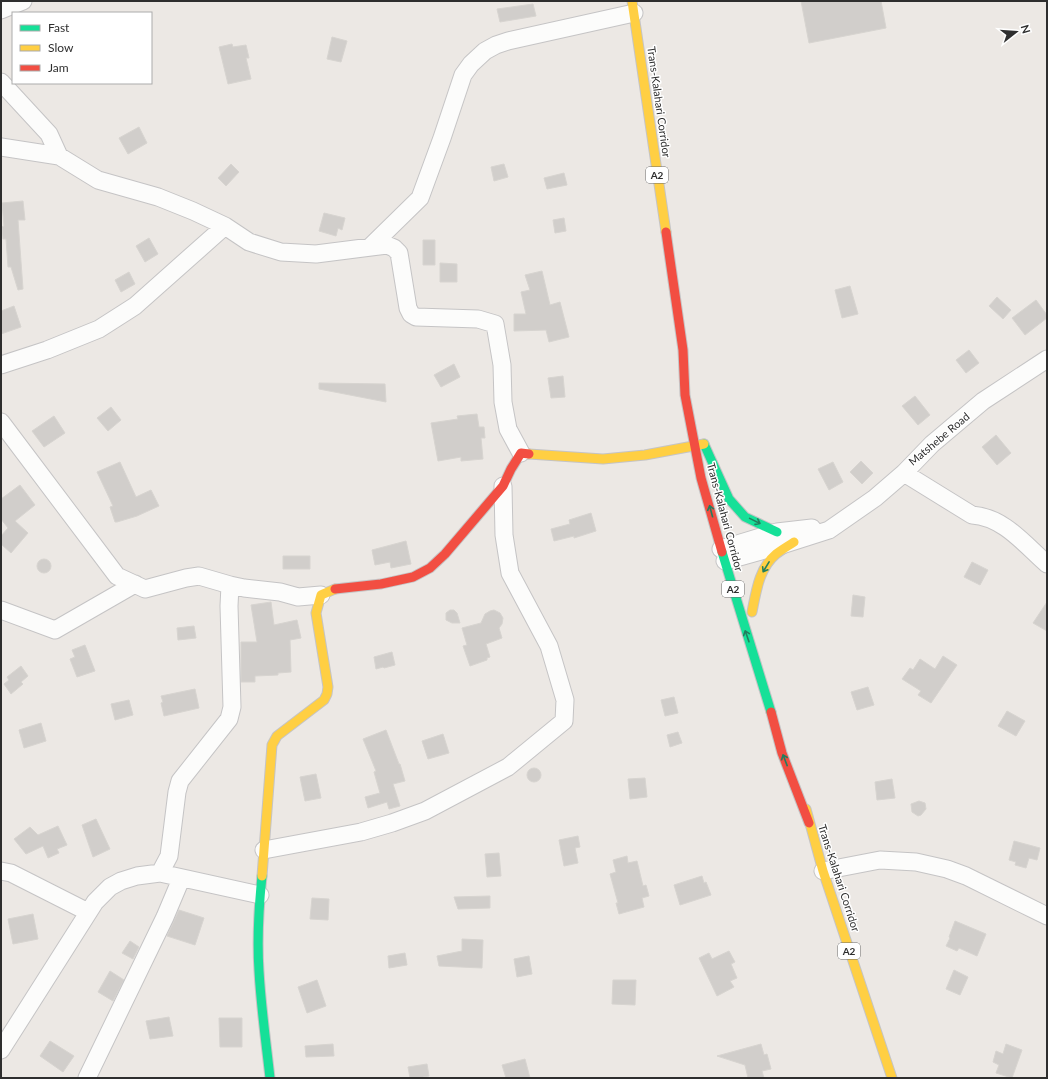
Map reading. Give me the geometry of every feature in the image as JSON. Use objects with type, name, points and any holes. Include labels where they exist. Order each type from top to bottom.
[{"type":"main road","name":"Trans-Kalahari Corridor","points":[[633,7],[683,350],[686,395],[694,446],[701,478],[730,553],[739,610],[758,667],[782,753],[809,823]]},
{"type":"main road","name":"Trans-Kalahari Corridor","points":[[683,350],[694,393]]},
{"type":"main road","name":"Trans-Kalahari Corridor","points":[[697,408],[704,444],[720,502]]},
{"type":"main road","points":[[270,1078],[259,969],[260,895],[273,741],[277,736],[324,700],[327,694],[328,686],[316,613],[321,595],[338,588],[381,584],[413,577],[430,568],[445,554],[503,486],[510,468],[521,453],[603,459],[645,455],[704,444],[729,499],[745,517],[777,532]]},
{"type":"main road","name":"A2","points":[[747,596],[753,615],[757,584],[766,565],[775,555],[794,542]]},
{"type":"main road","name":"Trans-Kalahari Corridor","points":[[795,763],[809,823],[823,871],[892,1078]]},
{"type":"street","points":[[1,10],[23,1]]},
{"type":"street","points":[[370,247],[420,198],[464,75],[471,64],[485,51],[508,41],[633,7]]},
{"type":"street","points":[[1,82],[49,134],[59,156]]},
{"type":"street","points":[[1,147],[59,156],[98,180],[158,197],[225,226],[249,242],[282,252],[316,254],[387,245],[394,248],[399,253],[408,308],[411,314],[416,317],[478,319],[495,324],[502,365],[503,402],[508,429],[521,453]]},
{"type":"street","points":[[1,365],[47,350],[99,329],[135,306],[225,226]]},
{"type":"street","points":[[730,553],[794,542],[823,533],[838,524],[875,498],[904,473],[932,444],[983,401],[1047,360]]},
{"type":"street","name":"Matshebe Road","points":[[838,524],[983,401]]},
{"type":"street","points":[[1,422],[117,576],[145,589],[199,576],[244,588],[280,592],[298,597],[321,595]]},
{"type":"street","points":[[904,473],[972,515],[983,516],[1013,532],[1047,564]]},
{"type":"street","points":[[264,850],[361,832],[425,811],[508,767],[564,720],[565,700],[549,646],[510,573],[504,535],[503,486]]},
{"type":"street","points":[[730,553],[777,532],[838,524]]},
{"type":"street","points":[[1,610],[55,630],[135,584]]},
{"type":"street","points":[[160,873],[169,856],[177,792],[180,782],[228,720],[231,712],[228,606],[230,585]]},
{"type":"street","points":[[823,871],[880,860],[916,862],[947,869],[966,876],[1047,916]]},
{"type":"street","points":[[1,871],[11,873],[88,912]]},
{"type":"street","points":[[1,1050],[88,912],[95,902],[110,887],[121,881],[137,876],[160,873],[181,879],[260,895]]},
{"type":"street","points":[[87,1078],[181,879]]},
{"type":"building","points":[[801,1],[881,1],[886,28],[809,43]]},
{"type":"building","points":[[533,4],[536,16],[500,22],[497,9]]},
{"type":"building","points":[[332,37],[347,41],[341,62],[327,59]]},
{"type":"building","points":[[232,44],[233,47],[246,45],[249,58],[246,58],[251,79],[228,84],[219,47]]},
{"type":"building","points":[[139,127],[147,143],[128,154],[119,138]]},
{"type":"building","points":[[231,164],[239,172],[226,186],[218,178]]},
{"type":"building","points":[[504,164],[508,177],[494,181],[491,167]]},
{"type":"building","points":[[564,173],[567,185],[547,189],[544,178]]},
{"type":"building","points":[[23,201],[25,220],[18,220],[23,289],[18,290],[11,267],[8,267],[6,239],[3,239],[2,227],[4,226],[2,203]]},
{"type":"building","points":[[324,213],[345,218],[342,230],[338,228],[336,236],[319,231]]},
{"type":"building","points":[[564,218],[566,231],[555,233],[553,220]]},
{"type":"building","points":[[149,238],[158,254],[145,262],[136,246]]},
{"type":"building","points":[[423,240],[435,240],[435,265],[423,265]]},
{"type":"building","points":[[440,263],[457,264],[457,282],[440,282]]},
{"type":"building","points":[[542,271],[550,305],[560,302],[569,337],[549,342],[546,330],[514,331],[514,314],[526,314],[521,292],[530,290],[525,275]]},
{"type":"building","points":[[129,272],[135,284],[121,292],[115,280]]},
{"type":"building","points":[[850,286],[858,314],[842,318],[835,290]]},
{"type":"building","points":[[997,297],[1011,310],[1003,319],[989,306]]},
{"type":"building","points":[[1036,300],[1047,315],[1047,318],[1025,335],[1012,318]]},
{"type":"building","points":[[14,306],[21,327],[1,334],[1,311]]},
{"type":"building","points":[[969,350],[979,363],[966,373],[956,360]]},
{"type":"building","points":[[454,364],[460,377],[441,387],[434,375]]},
{"type":"building","points":[[563,376],[565,397],[551,398],[548,378]]},
{"type":"building","points":[[319,383],[385,384],[386,402],[319,389]]},
{"type":"building","points":[[915,396],[930,415],[918,425],[902,406]]},
{"type":"building","points":[[111,407],[121,420],[108,431],[97,418]]},
{"type":"building","points":[[477,414],[479,427],[484,427],[485,438],[481,438],[483,459],[461,461],[461,457],[438,461],[431,423],[458,419],[457,416]]},
{"type":"building","points":[[54,416],[65,433],[44,447],[32,431]]},
{"type":"building","points":[[996,435],[1011,453],[997,465],[982,447]]},
{"type":"building","points":[[861,461],[873,473],[862,484],[850,472]]},
{"type":"building","points":[[120,462],[136,497],[151,490],[159,506],[137,516],[115,522],[110,507],[113,506],[97,472]]},
{"type":"building","points":[[833,462],[843,482],[829,490],[818,469]]},
{"type":"building","points":[[20,485],[35,505],[15,521],[28,533],[11,553],[1,544],[1,536],[8,528],[1,519],[1,499]]},
{"type":"building","points":[[591,513],[596,531],[574,538],[574,536],[554,541],[551,529],[570,524],[569,520]]},
{"type":"building","points":[[406,541],[411,564],[391,568],[390,562],[375,565],[372,550]]},
{"type":"building","points":[[283,556],[310,556],[310,569],[283,569]]},
{"type":"building","points":[[41,559],[47,559],[51,563],[51,569],[47,573],[41,573],[37,569],[37,563]]},
{"type":"building","points":[[972,562],[988,570],[980,585],[964,577]]},
{"type":"building","points":[[853,595],[865,597],[863,617],[851,616]]},
{"type":"building","points":[[271,602],[274,625],[297,620],[301,638],[290,640],[291,672],[278,673],[278,675],[255,676],[255,682],[241,682],[241,642],[257,642],[251,605]]},
{"type":"building","points":[[1047,602],[1047,631],[1033,623]]},
{"type":"building","points":[[450,610],[454,610],[457,613],[460,623],[452,623],[446,620],[446,613]]},
{"type":"building","points":[[494,610],[500,613],[503,618],[502,624],[499,628],[502,638],[486,644],[490,657],[487,658],[487,660],[470,666],[463,646],[467,645],[462,628],[481,623],[485,614]]},
{"type":"building","points":[[194,626],[196,638],[178,640],[177,628]]},
{"type":"building","points":[[85,645],[95,671],[77,677],[70,659],[75,657],[72,650]]},
{"type":"building","points":[[392,652],[395,665],[376,669],[374,657]]},
{"type":"building","points":[[943,656],[957,665],[931,703],[918,695],[921,691],[902,679],[910,668],[913,670],[920,659],[935,669]]},
{"type":"building","points":[[21,666],[28,676],[21,682],[23,684],[11,694],[4,684],[9,680],[7,677]]},
{"type":"building","points":[[868,687],[874,705],[857,710],[851,692]]},
{"type":"building","points":[[195,689],[199,708],[164,716],[161,696]]},
{"type":"building","points":[[674,697],[678,713],[665,716],[661,700]]},
{"type":"building","points":[[129,700],[133,715],[115,720],[111,704]]},
{"type":"building","points":[[1007,711],[1025,721],[1016,736],[998,726]]},
{"type":"building","points":[[41,723],[46,741],[24,748],[19,730]]},
{"type":"building","points":[[386,730],[400,764],[405,781],[393,784],[400,806],[389,809],[387,802],[368,808],[365,797],[380,793],[374,772],[376,771],[363,739]]},
{"type":"building","points":[[678,732],[682,743],[670,747],[667,735]]},
{"type":"building","points":[[443,734],[449,753],[428,759],[422,741]]},
{"type":"building","points":[[531,768],[537,768],[541,772],[541,778],[537,782],[531,782],[527,778],[527,772]]},
{"type":"building","points":[[316,774],[321,798],[305,801],[300,777]]},
{"type":"building","points":[[645,778],[647,797],[630,799],[628,779]]},
{"type":"building","points":[[892,779],[895,798],[877,800],[875,782]]},
{"type":"building","points":[[919,801],[925,803],[926,809],[921,815],[918,816],[912,812],[911,804]]},
{"type":"building","points":[[96,819],[110,849],[93,857],[82,825]]},
{"type":"building","points":[[58,826],[67,845],[57,849],[59,853],[48,858],[43,846],[26,854],[14,839],[30,827],[38,835]]},
{"type":"building","points":[[578,836],[580,847],[575,848],[578,863],[564,866],[559,840]]},
{"type":"building","points":[[1014,841],[1040,848],[1037,860],[1029,858],[1026,868],[1015,865],[1016,862],[1009,860]]},
{"type":"building","points":[[499,853],[501,876],[487,877],[485,854]]},
{"type":"building","points":[[627,856],[628,863],[637,861],[643,886],[646,885],[649,896],[642,898],[644,907],[619,914],[616,903],[618,903],[610,874],[616,872],[613,860]]},
{"type":"building","points":[[702,876],[711,895],[680,905],[674,885]]},
{"type":"building","points":[[490,896],[490,908],[458,909],[454,897]]},
{"type":"building","points":[[312,898],[329,899],[328,920],[310,919]]},
{"type":"building","points":[[179,910],[204,918],[195,945],[167,936]]},
{"type":"building","points":[[33,914],[38,939],[13,944],[8,919]]},
{"type":"building","points":[[955,921],[986,934],[977,956],[959,948],[957,951],[946,946]]},
{"type":"building","points":[[462,939],[483,940],[482,968],[439,966],[437,956],[462,951]]},
{"type":"building","points":[[130,941],[139,947],[133,959],[122,953]]},
{"type":"building","points":[[729,951],[735,962],[731,964],[737,978],[730,981],[734,987],[717,996],[699,958],[709,953],[712,959]]},
{"type":"building","points":[[405,953],[407,965],[389,968],[388,956]]},
{"type":"building","points":[[529,956],[532,974],[517,977],[514,959]]},
{"type":"building","points":[[954,970],[968,977],[960,995],[946,989]]},
{"type":"building","points":[[110,971],[124,980],[113,1001],[98,992]]},
{"type":"building","points":[[317,980],[326,1006],[307,1013],[298,987]]},
{"type":"building","points":[[613,980],[636,980],[635,1005],[612,1004]]},
{"type":"building","points":[[169,1017],[173,1036],[150,1039],[146,1021]]},
{"type":"building","points":[[219,1018],[242,1018],[242,1047],[220,1047]]},
{"type":"building","points":[[50,1041],[74,1056],[63,1072],[40,1056]]},
{"type":"building","points":[[333,1044],[334,1056],[306,1057],[305,1046]]},
{"type":"building","points":[[761,1044],[764,1055],[767,1054],[771,1069],[762,1071],[764,1078],[748,1078],[745,1065],[717,1056]]},
{"type":"building","points":[[1006,1044],[1022,1050],[1012,1078],[996,1073],[999,1065],[993,1062],[996,1051],[1003,1054]]},
{"type":"building","points":[[525,1059],[530,1078],[506,1078],[502,1065]]},
{"type":"building","points":[[427,1064],[429,1076],[423,1078],[410,1078],[408,1067]]},
{"type":"traffic: fast","points":[[704,444],[729,499],[745,517],[777,532]]},
{"type":"traffic: fast","points":[[722,552],[771,712]]},
{"type":"traffic: fast","points":[[262,876],[258,959],[270,1078]]},
{"type":"traffic: slow","points":[[632,1],[666,232]]},
{"type":"traffic: slow","points":[[529,454],[603,459],[645,455],[704,444]]},
{"type":"traffic: slow","points":[[752,612],[759,581],[766,566],[776,554],[794,542]]},
{"type":"traffic: slow","points":[[262,876],[272,745],[277,736],[324,700],[327,694],[328,687],[316,613],[321,595],[335,589]]},
{"type":"traffic: slow","points":[[806,809],[823,871],[892,1078]]},
{"type":"traffic: jam","points":[[666,232],[683,350],[685,395],[701,478],[722,552]]},
{"type":"traffic: jam","points":[[335,589],[381,584],[413,577],[430,568],[445,554],[503,486],[521,453],[529,454]]},
{"type":"traffic: jam","points":[[771,712],[782,753],[809,823]]}]
